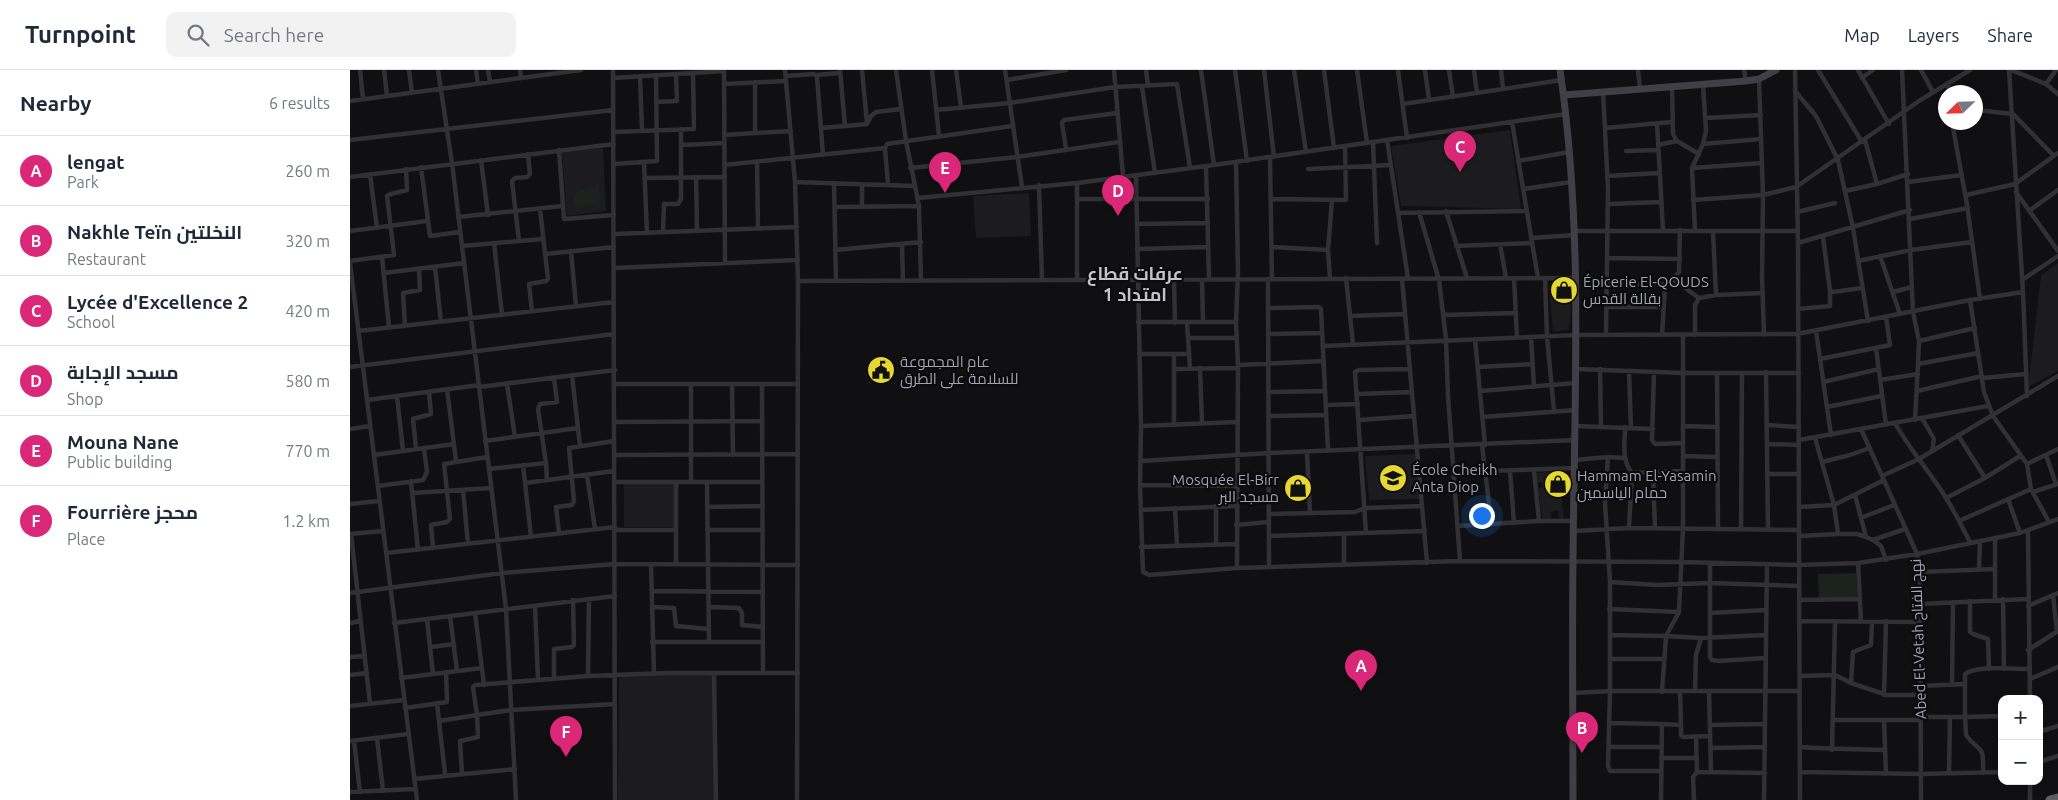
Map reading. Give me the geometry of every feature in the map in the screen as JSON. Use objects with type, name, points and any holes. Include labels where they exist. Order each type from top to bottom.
[{"type":"highway","points":[[2050,800],[2058,798]]},
{"type":"street","points":[[360,70],[363,99]]},
{"type":"street","points":[[384,70],[387,96]]},
{"type":"street","points":[[409,70],[412,93]]},
{"type":"street","points":[[438,70],[448,130],[506,609],[516,800]]},
{"type":"street","points":[[476,70],[478,84]]},
{"type":"street","points":[[488,70],[490,82]]},
{"type":"street","points":[[520,70],[521,78]]},
{"type":"street","points":[[350,101],[521,78],[545,72],[582,70]]},
{"type":"street","points":[[613,70],[615,800]]},
{"type":"street","points":[[862,70],[867,124]]},
{"type":"street","points":[[896,70],[910,168],[919,206],[921,281]]},
{"type":"street","points":[[932,70],[940,136]]},
{"type":"street","points":[[956,70],[961,107]]},
{"type":"street","points":[[1005,70],[1022,187]]},
{"type":"street","points":[[1006,80],[1066,70]]},
{"type":"street","points":[[1114,70],[1123,176]]},
{"type":"street","points":[[1146,70],[1145,87],[1155,173]]},
{"type":"street","points":[[1200,70],[1214,166]]},
{"type":"street","points":[[1235,70],[1247,161]]},
{"type":"street","points":[[1264,70],[1272,157],[1272,247],[1268,308],[1269,566]]},
{"type":"street","points":[[1294,70],[1306,152]]},
{"type":"street","points":[[1324,70],[1334,148]]},
{"type":"street","points":[[1357,70],[1367,143]]},
{"type":"street","points":[[1398,70],[1407,138]]},
{"type":"street","points":[[1425,70],[1429,100]]},
{"type":"street","points":[[1449,70],[1453,97]]},
{"type":"street","points":[[1474,70],[1477,93]]},
{"type":"street","points":[[1501,70],[1503,89]]},
{"type":"street","points":[[1560,70],[1569,152],[1576,278],[1573,800]]},
{"type":"street","points":[[1638,70],[1640,89]]},
{"type":"street","points":[[1744,70],[1746,81]]},
{"type":"street","points":[[1564,95],[1746,81],[1759,79],[1776,70]]},
{"type":"street","points":[[1795,70],[1799,373],[1800,800]]},
{"type":"street","points":[[1818,70],[1863,141],[1878,184]]},
{"type":"street","points":[[1858,70],[1888,124]]},
{"type":"street","points":[[1862,78],[1873,70]]},
{"type":"street","points":[[1902,70],[1910,210],[1913,312],[1918,341],[1916,420]]},
{"type":"street","points":[[1921,70],[1933,92]]},
{"type":"street","points":[[1694,200],[1763,195],[1796,187],[1838,160],[1933,92],[1970,70]]},
{"type":"street","points":[[2027,396],[2010,70],[2046,84],[2058,94]]},
{"type":"street","points":[[2046,84],[2056,70]]},
{"type":"street","points":[[613,78],[724,71],[725,263]]},
{"type":"street","points":[[724,84],[840,71],[845,126]]},
{"type":"street","points":[[614,132],[692,129],[694,127],[693,73]]},
{"type":"street","points":[[656,102],[677,101],[676,74]]},
{"type":"street","points":[[614,164],[657,161],[656,75]]},
{"type":"street","points":[[816,75],[823,155]]},
{"type":"street","points":[[640,76],[642,131]]},
{"type":"street","points":[[786,76],[795,182],[798,260],[798,800]]},
{"type":"street","points":[[1759,79],[1764,231],[1762,293],[1764,335]]},
{"type":"street","points":[[1402,104],[1562,80]]},
{"type":"street","points":[[755,82],[755,133]]},
{"type":"street","points":[[936,110],[1010,103],[1114,87],[1178,84],[1190,168]]},
{"type":"street","points":[[1695,231],[1692,168],[1704,144],[1706,118],[1703,84]]},
{"type":"street","points":[[1672,86],[1673,134],[1677,142],[1699,154]]},
{"type":"street","points":[[1795,91],[1816,116],[1838,160],[1853,228],[1868,321]]},
{"type":"street","points":[[1603,92],[1608,204],[1606,334]]},
{"type":"street","points":[[867,124],[871,116],[876,112],[901,109]]},
{"type":"street","points":[[350,140],[614,110]]},
{"type":"street","points":[[1966,195],[2015,184],[2056,154],[2013,114],[1983,111]]},
{"type":"street","points":[[1066,149],[1062,123],[1064,120],[1117,113]]},
{"type":"street","points":[[918,198],[1039,185],[1077,183],[1214,166],[1566,114]]},
{"type":"street","points":[[1706,118],[1761,114]]},
{"type":"street","points":[[1512,122],[1538,278]]},
{"type":"street","points":[[1605,128],[1672,122]]},
{"type":"street","points":[[821,128],[867,124]]},
{"type":"street","points":[[1657,124],[1663,230]]},
{"type":"street","points":[[724,165],[885,148],[887,144],[1012,126]]},
{"type":"street","points":[[663,232],[663,206],[680,202],[682,178],[681,129]]},
{"type":"street","points":[[1953,130],[1966,195],[1980,298]]},
{"type":"street","points":[[724,135],[791,131]]},
{"type":"street","points":[[1704,144],[1761,139]]},
{"type":"street","points":[[1387,140],[1408,278]]},
{"type":"street","points":[[910,168],[1017,157],[1119,142]]},
{"type":"street","points":[[1373,142],[1377,242]]},
{"type":"street","points":[[1626,151],[1658,147],[1677,142]]},
{"type":"street","points":[[682,145],[724,143]]},
{"type":"street","points":[[350,177],[614,144]]},
{"type":"street","points":[[1271,199],[1346,200],[1345,146]]},
{"type":"street","points":[[885,148],[888,185]]},
{"type":"street","points":[[559,150],[563,217],[566,220],[614,214]]},
{"type":"street","points":[[1518,161],[1569,152]]},
{"type":"street","points":[[519,241],[512,181],[515,178],[528,176],[528,154]]},
{"type":"street","points":[[481,160],[488,214]]},
{"type":"street","points":[[644,162],[646,232]]},
{"type":"street","points":[[757,162],[758,228]]},
{"type":"street","points":[[1236,162],[1238,279],[1236,322],[1238,366],[1237,568]]},
{"type":"street","points":[[1692,168],[1762,163]]},
{"type":"street","points":[[1308,169],[1391,165]]},
{"type":"street","points":[[1206,166],[1208,279]]},
{"type":"street","points":[[421,167],[430,237],[460,232]]},
{"type":"street","points":[[406,169],[406,190],[387,196],[394,255],[350,262],[417,800]]},
{"type":"street","points":[[1607,176],[1659,173]]},
{"type":"street","points":[[370,174],[377,228]]},
{"type":"street","points":[[1845,191],[1878,184],[1908,174]]},
{"type":"street","points":[[1136,175],[1138,354],[1141,426],[1141,547],[1143,572],[1149,575],[1269,566],[1427,562],[1573,561],[1799,565],[1858,563],[1886,560],[2020,533],[2058,520]]},
{"type":"street","points":[[1908,182],[1961,175]]},
{"type":"street","points":[[696,177],[697,231]]},
{"type":"street","points":[[644,178],[724,177]]},
{"type":"street","points":[[795,182],[915,186]]},
{"type":"street","points":[[1523,189],[1571,182]]},
{"type":"street","points":[[834,183],[836,281]]},
{"type":"street","points":[[1077,183],[1077,280]]},
{"type":"street","points":[[862,184],[862,206]]},
{"type":"street","points":[[1039,185],[1042,280]]},
{"type":"street","points":[[2015,191],[2058,252]]},
{"type":"street","points":[[2029,211],[2058,192]]},
{"type":"street","points":[[1077,199],[1208,199]]},
{"type":"street","points":[[1330,279],[1328,250],[1332,200]]},
{"type":"street","points":[[1608,204],[1661,202]]},
{"type":"street","points":[[1797,212],[1835,203]]},
{"type":"street","points":[[458,217],[562,206]]},
{"type":"street","points":[[834,207],[919,206]]},
{"type":"street","points":[[1910,219],[1968,208]]},
{"type":"street","points":[[532,311],[529,284],[548,280],[540,209]]},
{"type":"street","points":[[1798,243],[1910,210]]},
{"type":"street","points":[[1446,211],[1467,278]]},
{"type":"street","points":[[1398,213],[1526,211]]},
{"type":"street","points":[[1419,212],[1439,280],[1446,339],[1460,562]]},
{"type":"street","points":[[350,231],[427,221]]},
{"type":"street","points":[[1137,224],[1208,223]]},
{"type":"street","points":[[614,234],[797,227]]},
{"type":"street","points":[[1456,246],[1500,244],[1607,230],[1797,230]]},
{"type":"street","points":[[1608,284],[1667,284],[1674,280],[1680,272],[1680,230]]},
{"type":"street","points":[[1713,230],[1716,295]]},
{"type":"street","points":[[1798,309],[1830,306],[1830,291],[1822,237]]},
{"type":"street","points":[[462,246],[543,239]]},
{"type":"street","points":[[835,250],[921,242]]},
{"type":"street","points":[[1858,261],[1911,250],[1972,242]]},
{"type":"street","points":[[494,243],[502,315]]},
{"type":"street","points":[[902,244],[903,281]]},
{"type":"street","points":[[1500,244],[1506,278]]},
{"type":"street","points":[[545,254],[614,247]]},
{"type":"street","points":[[1137,249],[1208,247]]},
{"type":"street","points":[[1272,247],[1328,250]]},
{"type":"street","points":[[571,251],[576,306]]},
{"type":"street","points":[[1880,256],[1900,314]]},
{"type":"street","points":[[2022,280],[2058,256]]},
{"type":"street","points":[[382,257],[389,327]]},
{"type":"street","points":[[1607,258],[1680,259]]},
{"type":"street","points":[[614,268],[798,260]]},
{"type":"street","points":[[384,273],[464,264]]},
{"type":"street","points":[[435,267],[441,322]]},
{"type":"street","points":[[405,326],[403,293],[420,290],[420,269]]},
{"type":"street","points":[[1346,278],[1353,344]]},
{"type":"street","points":[[1514,278],[1517,338]]},
{"type":"street","points":[[1544,278],[1554,411]]},
{"type":"street","points":[[798,282],[1576,278]]},
{"type":"street","points":[[1402,279],[1427,562]]},
{"type":"street","points":[[1174,280],[1175,323]]},
{"type":"street","points":[[1202,280],[1203,322]]},
{"type":"street","points":[[1674,280],[1699,298]]},
{"type":"street","points":[[1662,335],[1665,287],[1667,284]]},
{"type":"street","points":[[1893,292],[1912,287]]},
{"type":"street","points":[[1830,291],[1862,288]]},
{"type":"street","points":[[1323,346],[1446,339],[1606,334],[1797,334],[1980,298],[2023,292]]},
{"type":"street","points":[[1695,335],[1694,305],[1699,298],[1716,295],[1762,293]]},
{"type":"street","points":[[1970,300],[1988,406],[2027,464],[2032,491],[2049,522]]},
{"type":"street","points":[[358,331],[471,320],[614,302]]},
{"type":"street","points":[[1268,308],[1319,307],[1321,312],[1328,451]]},
{"type":"street","points":[[1607,307],[1664,307]]},
{"type":"street","points":[[1350,316],[1405,314]]},
{"type":"street","points":[[1443,315],[1516,314]]},
{"type":"street","points":[[1820,359],[1891,344],[1886,317]]},
{"type":"street","points":[[1138,322],[1236,322]]},
{"type":"street","points":[[1187,323],[1190,338],[1190,368]]},
{"type":"street","points":[[1918,341],[1975,328]]},
{"type":"street","points":[[1816,331],[1831,435]]},
{"type":"street","points":[[1268,334],[1321,333]]},
{"type":"street","points":[[350,367],[614,334]]},
{"type":"street","points":[[1662,692],[1666,636],[1679,612],[1683,528],[1684,335]]},
{"type":"street","points":[[1531,337],[1534,387]]},
{"type":"street","points":[[1190,338],[1236,338]]},
{"type":"street","points":[[1475,339],[1490,525]]},
{"type":"street","points":[[1876,348],[1886,425]]},
{"type":"street","points":[[1918,364],[1978,353]]},
{"type":"street","points":[[1138,354],[1189,354]]},
{"type":"street","points":[[1174,354],[1174,425]]},
{"type":"street","points":[[1174,369],[1238,366],[1269,362],[1324,361]]},
{"type":"street","points":[[1478,367],[1532,364]]},
{"type":"street","points":[[1200,368],[1202,423]]},
{"type":"street","points":[[1366,533],[1355,374],[1356,371],[1410,369]]},
{"type":"street","points":[[1576,369],[1684,373],[1799,373]]},
{"type":"street","points":[[367,400],[615,370]]},
{"type":"street","points":[[1600,370],[1601,426]]},
{"type":"street","points":[[1823,382],[1879,370]]},
{"type":"street","points":[[1629,528],[1632,473],[1627,467],[1625,458],[1630,371]]},
{"type":"street","points":[[1654,372],[1652,440],[1655,444],[1683,443]]},
{"type":"street","points":[[1766,372],[1768,529]]},
{"type":"street","points":[[1717,373],[1718,530]]},
{"type":"street","points":[[1742,373],[1742,529]]},
{"type":"street","points":[[1880,380],[1918,374]]},
{"type":"street","points":[[1917,391],[1982,377],[2026,374]]},
{"type":"street","points":[[572,375],[580,446]]},
{"type":"street","points":[[1799,507],[1834,505],[1855,495],[1920,459],[2058,376]]},
{"type":"street","points":[[547,480],[539,407],[540,404],[557,402],[554,378]]},
{"type":"street","points":[[1480,391],[1576,383]]},
{"type":"street","points":[[507,384],[515,437]]},
{"type":"street","points":[[614,384],[798,384]]},
{"type":"street","points":[[691,384],[691,482]]},
{"type":"street","points":[[732,384],[733,455]]},
{"type":"street","points":[[762,384],[763,673]]},
{"type":"street","points":[[447,389],[456,461]]},
{"type":"street","points":[[1269,392],[1325,391]]},
{"type":"street","points":[[416,449],[413,419],[431,414],[429,392]]},
{"type":"street","points":[[1357,394],[1412,392]]},
{"type":"street","points":[[396,396],[403,451]]},
{"type":"street","points":[[1827,407],[1881,396]]},
{"type":"street","points":[[1326,404],[1358,404]]},
{"type":"street","points":[[1768,444],[1799,442],[1988,406]]},
{"type":"street","points":[[1482,417],[1576,410]]},
{"type":"street","points":[[1269,416],[1326,415]]},
{"type":"street","points":[[1359,420],[1414,416]]},
{"type":"street","points":[[1922,418],[1934,439],[1932,451]]},
{"type":"street","points":[[614,422],[762,421]]},
{"type":"street","points":[[1141,426],[1237,422]]},
{"type":"street","points":[[1895,423],[1908,446],[1920,459],[1946,498],[1970,542]]},
{"type":"street","points":[[1768,425],[1799,427]]},
{"type":"street","points":[[350,429],[370,426]]},
{"type":"street","points":[[1575,426],[1653,429]]},
{"type":"street","points":[[1683,426],[1717,427]]},
{"type":"street","points":[[485,441],[578,428]]},
{"type":"street","name":"Abed El-Vetah نهج الفتاح","points":[[1861,429],[1917,554],[1920,572],[1921,800]]},
{"type":"street","points":[[1958,435],[1985,478]]},
{"type":"street","points":[[1816,438],[1834,505],[1838,534]]},
{"type":"street","points":[[1141,461],[1269,453],[1575,440]]},
{"type":"street","points":[[559,534],[556,507],[574,503],[568,451],[571,447],[614,441]]},
{"type":"street","points":[[374,455],[454,444]]},
{"type":"street","points":[[378,486],[423,480],[426,475],[424,448]]},
{"type":"street","points":[[1822,462],[1870,448]]},
{"type":"street","points":[[2027,464],[2058,449]]},
{"type":"street","points":[[1307,452],[1310,513]]},
{"type":"street","points":[[614,455],[798,454]]},
{"type":"street","points":[[1959,521],[2008,500],[2057,484],[2046,455]]},
{"type":"street","points":[[1683,456],[1717,457]]},
{"type":"street","points":[[1946,498],[1985,478],[2020,456]]},
{"type":"street","points":[[433,548],[431,525],[448,522],[450,519],[444,464],[487,457]]},
{"type":"street","points":[[1486,471],[1534,470],[1608,457],[1625,458]]},
{"type":"street","points":[[1608,457],[1605,504],[1610,582],[1610,723],[1608,766],[1610,771],[1661,770]]},
{"type":"street","points":[[489,469],[546,463]]},
{"type":"street","points":[[523,466],[531,537]]},
{"type":"street","points":[[1534,470],[1539,521]]},
{"type":"street","points":[[525,483],[614,471]]},
{"type":"street","points":[[1510,471],[1514,523]]},
{"type":"street","points":[[1632,473],[1683,471]]},
{"type":"street","points":[[1653,472],[1655,528]]},
{"type":"street","points":[[1768,474],[1799,474]]},
{"type":"street","points":[[587,475],[595,530]]},
{"type":"street","points":[[411,481],[418,550]]},
{"type":"street","points":[[614,482],[762,482]]},
{"type":"street","points":[[676,482],[676,564]]},
{"type":"street","points":[[706,482],[709,642]]},
{"type":"street","points":[[1140,485],[1236,486]]},
{"type":"street","points":[[412,493],[491,488]]},
{"type":"street","points":[[462,490],[468,544]]},
{"type":"street","points":[[1855,495],[1866,537]]},
{"type":"street","points":[[2008,500],[2020,533]]},
{"type":"street","points":[[350,504],[380,501]]},
{"type":"street","points":[[1861,518],[1894,505]]},
{"type":"street","points":[[707,507],[762,506]]},
{"type":"street","points":[[1216,506],[1216,544]]},
{"type":"street","points":[[1141,510],[1237,506]]},
{"type":"street","points":[[1269,514],[1356,512],[1365,508],[1422,506]]},
{"type":"street","points":[[1175,508],[1177,546]]},
{"type":"street","points":[[1458,526],[1539,521],[1574,521]]},
{"type":"street","points":[[1236,525],[1269,522]]},
{"type":"street","points":[[386,553],[615,528],[676,530]]},
{"type":"street","points":[[1574,531],[1629,528],[1799,530]]},
{"type":"street","points":[[1873,540],[1905,528]]},
{"type":"street","points":[[707,530],[763,530]]},
{"type":"street","points":[[370,704],[351,534],[383,531]]},
{"type":"street","points":[[1270,536],[1425,531]]},
{"type":"street","points":[[2028,531],[2030,695]]},
{"type":"street","points":[[1344,534],[1344,565]]},
{"type":"street","points":[[1799,536],[1857,534],[1873,540],[1881,546],[1886,560]]},
{"type":"street","points":[[1995,600],[1996,538]]},
{"type":"street","points":[[1979,569],[1980,541]]},
{"type":"street","points":[[1141,547],[1236,544]]},
{"type":"street","points":[[1858,563],[1861,622]]},
{"type":"street","points":[[350,593],[502,574],[615,564],[798,565]]},
{"type":"street","points":[[651,564],[654,674]]},
{"type":"street","points":[[1710,564],[1709,652],[1712,660],[1765,658]]},
{"type":"street","points":[[1764,800],[1767,564]]},
{"type":"street","points":[[1920,572],[1995,569]]},
{"type":"street","points":[[1610,582],[1680,585],[1799,586]]},
{"type":"street","points":[[652,591],[763,592]]},
{"type":"street","points":[[2028,606],[2056,594],[2057,632],[2028,650]]},
{"type":"street","points":[[394,623],[615,596]]},
{"type":"street","points":[[1799,600],[1860,599]]},
{"type":"street","points":[[2003,599],[2004,669]]},
{"type":"street","points":[[1919,604],[1970,600],[2028,599]]},
{"type":"street","points":[[554,679],[554,649],[572,647],[574,645],[573,600]]},
{"type":"street","points":[[588,676],[589,600]]},
{"type":"street","points":[[1970,600],[1970,632],[1988,639],[1989,669]]},
{"type":"street","points":[[1952,602],[1952,685]]},
{"type":"street","points":[[535,606],[538,680]]},
{"type":"street","points":[[709,606],[739,608],[742,613],[742,625],[763,627]]},
{"type":"street","points":[[652,607],[674,608],[676,626],[709,629]]},
{"type":"street","points":[[1609,609],[1679,612]]},
{"type":"street","points":[[1710,613],[1766,610]]},
{"type":"street","points":[[475,613],[484,685]]},
{"type":"street","points":[[450,616],[457,671]]},
{"type":"street","points":[[427,619],[434,674]]},
{"type":"street","points":[[350,622],[360,621]]},
{"type":"street","points":[[1799,621],[1835,623],[1920,622]]},
{"type":"street","points":[[1884,695],[1886,621]]},
{"type":"street","points":[[1851,683],[1853,652],[1871,645],[1872,622]]},
{"type":"street","points":[[1832,750],[1835,623]]},
{"type":"street","points":[[1610,635],[1701,638],[1766,635]]},
{"type":"street","points":[[1695,691],[1696,656],[1701,638]]},
{"type":"street","points":[[652,642],[763,642]]},
{"type":"street","points":[[431,647],[454,644]]},
{"type":"street","points":[[350,657],[365,656]]},
{"type":"street","points":[[1610,659],[1663,660]]},
{"type":"street","points":[[402,678],[482,668]]},
{"type":"street","points":[[2030,680],[2058,668]]},
{"type":"street","points":[[1983,773],[1984,755],[1981,748],[1966,735],[1964,675],[1968,672],[1989,669],[2030,669]]},
{"type":"street","points":[[405,708],[447,702],[446,672]]},
{"type":"street","points":[[350,675],[367,673]]},
{"type":"street","points":[[714,673],[716,800]]},
{"type":"street","points":[[462,773],[460,741],[478,737],[473,687],[475,685],[588,676],[798,673]]},
{"type":"street","points":[[1800,676],[1835,675],[1884,695],[1920,695]]},
{"type":"street","points":[[1920,686],[1964,684]]},
{"type":"street","points":[[1574,693],[1610,691],[1800,691]]},
{"type":"street","points":[[1680,691],[1681,737],[1710,736]]},
{"type":"street","points":[[1709,691],[1711,771]]},
{"type":"street","points":[[350,706],[404,700]]},
{"type":"street","points":[[436,703],[445,774]]},
{"type":"street","points":[[438,721],[512,710],[615,704]]},
{"type":"street","points":[[1833,720],[1998,716]]},
{"type":"street","points":[[1949,772],[1950,717]]},
{"type":"street","points":[[1884,720],[1886,774]]},
{"type":"street","points":[[1610,723],[1681,725]]},
{"type":"street","points":[[1661,800],[1662,724]]},
{"type":"street","points":[[1710,725],[1765,724]]},
{"type":"street","points":[[2043,731],[2058,726]]},
{"type":"street","points":[[360,792],[352,741],[408,734]]},
{"type":"street","points":[[1696,737],[1698,772]]},
{"type":"street","points":[[377,738],[383,791]]},
{"type":"street","points":[[1609,747],[1661,747]]},
{"type":"street","points":[[1711,748],[1765,747]]},
{"type":"street","points":[[1800,747],[1832,750],[1885,750]]},
{"type":"street","points":[[2043,761],[2058,756]]},
{"type":"street","points":[[1661,758],[1697,758]]},
{"type":"street","points":[[414,778],[515,768]]},
{"type":"street","points":[[1694,800],[1693,776],[1698,772],[1765,773]]},
{"type":"street","points":[[1800,772],[1886,774],[1998,772]]},
{"type":"street","points":[[2030,785],[2030,800]]},
{"type":"street","points":[[350,792],[415,790]]},
{"type":"shaded area","points":[[1510,130],[1521,209],[1401,206],[1391,146]]},
{"type":"shaded area","points":[[603,148],[606,211],[567,216],[562,153]]},
{"type":"shaded area","points":[[599,186],[599,203],[577,207],[574,200],[577,192]]},
{"type":"shaded area","points":[[1029,193],[1031,236],[976,238],[973,196]]},
{"type":"shaded area","points":[[2058,263],[2058,371],[2028,387],[2041,275]]},
{"type":"shaded area","points":[[1570,283],[1571,310],[1569,330],[1553,332],[1549,287]]},
{"type":"shaded area","name":"École Cheikh Anta Diop","points":[[1416,454],[1421,499],[1369,500],[1365,456]]},
{"type":"shaded area","points":[[1559,471],[1564,519],[1559,519],[1558,510],[1551,512],[1551,519],[1542,519],[1538,488],[1543,487],[1542,482],[1537,483],[1537,473]]},
{"type":"shaded area","points":[[624,483],[674,483],[674,527],[624,527]]},
{"type":"shaded area","points":[[1856,573],[1857,597],[1819,598],[1818,574]]},
{"type":"shaded area","points":[[619,674],[713,675],[715,800],[618,800]]},
{"type":"place","name":"Lycée d'Excellence 2","points":[[1460,172]]},
{"type":"place","name":"Mouna Nane","points":[[945,193]]},
{"type":"place","name":"مسجد الإجابة","points":[[1118,216]]},
{"type":"place","name":"Épicerie El-QOUDS بقالة القدس","points":[[1564,290]]},
{"type":"place","name":"عام المجموعة للسلامة على الطرق","points":[[881,370]]},
{"type":"place","name":"École Cheikh Anta Diop","points":[[1393,478]]},
{"type":"place","name":"Hammam El-Yasamin حمام الياسمين","points":[[1558,484]]},
{"type":"place","name":"Mosquée El-Birr مسجد البر","points":[[1298,488]]},
{"type":"place","name":"lengat","points":[[1361,691]]},
{"type":"place","name":"Nakhle Teïn النخلتين","points":[[1582,753]]},
{"type":"place","name":"Fourrière محجز","points":[[566,757]]},
{"type":"district","name":"عرفات قطاع 1 امتداد","points":[[1135,283]]}]
